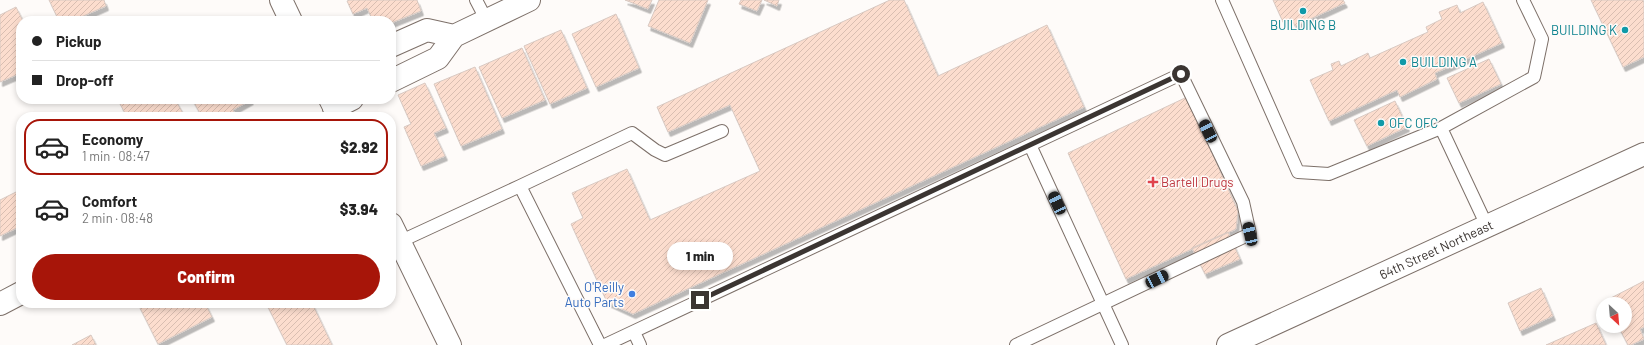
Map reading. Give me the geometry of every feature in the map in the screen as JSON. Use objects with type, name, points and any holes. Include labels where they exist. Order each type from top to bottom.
[{"type":"main road","points":[[281,0],[289,16]]},
{"type":"main road","points":[[396,79],[438,58],[454,36],[529,0]]},
{"type":"main road","points":[[396,44],[428,30],[454,36]]},
{"type":"main road","name":"64th Street Northeast","points":[[1228,345],[1644,154]]},
{"type":"main road","points":[[396,235],[450,345]]},
{"type":"main road","points":[[0,304],[16,296]]},
{"type":"lane","points":[[476,0],[487,21]]},
{"type":"lane","points":[[1222,0],[1298,172],[1329,174],[1441,128],[1534,77],[1542,39],[1523,0]]},
{"type":"lane","points":[[605,345],[1181,74],[1243,202],[1250,234],[1016,345]]},
{"type":"lane","points":[[1441,128],[1487,226]]},
{"type":"lane","points":[[396,233],[520,186],[632,133],[655,150],[666,155],[722,131]]},
{"type":"lane","points":[[1030,145],[1122,345]]},
{"type":"lane","points":[[520,186],[600,345]]},
{"type":"lane","points":[[634,332],[640,345]]},
{"type":"building","points":[[49,0],[104,0],[106,6],[83,16],[57,16]]},
{"type":"building","points":[[417,0],[421,11],[396,21],[396,16],[371,16],[367,8],[353,14],[347,1]]},
{"type":"building","points":[[625,0],[652,0],[648,9]]},
{"type":"building","points":[[659,0],[708,0],[690,43],[648,26]]},
{"type":"building","points":[[741,0],[762,0],[757,11],[739,4]]},
{"type":"building","points":[[764,0],[779,0],[777,6]]},
{"type":"building","points":[[890,0],[904,0],[938,76],[1047,25],[1084,107],[633,314],[607,302],[571,224],[583,218],[572,193],[627,169],[650,220],[760,171],[730,105],[668,132],[657,107]]},
{"type":"building","name":"BUILDING B","points":[[1273,0],[1343,0],[1345,3],[1295,26],[1291,18],[1283,22]]},
{"type":"building","name":"BUILDING K","points":[[1591,0],[1643,0],[1644,57],[1623,67]]},
{"type":"building","name":"BUILDING A","points":[[1483,2],[1502,43],[1435,73],[1437,79],[1400,97],[1397,90],[1329,121],[1310,80],[1333,70],[1331,64],[1339,61],[1341,66],[1368,53],[1370,58],[1428,32],[1426,27],[1442,19],[1439,12],[1457,5],[1460,13]]},
{"type":"building","points":[[16,7],[20,16],[16,16],[16,75],[0,82],[0,15]]},
{"type":"building","points":[[616,14],[639,68],[596,87],[572,34]]},
{"type":"building","points":[[561,30],[587,88],[550,104],[524,46]]},
{"type":"building","points":[[522,48],[545,100],[502,118],[479,67]]},
{"type":"building","points":[[1489,59],[1501,84],[1459,103],[1447,78]]},
{"type":"building","points":[[475,67],[502,129],[461,146],[434,84]]},
{"type":"building","points":[[425,83],[446,128],[434,133],[445,156],[421,166],[404,127],[411,124],[398,95]]},
{"type":"building","name":"Bartell Drugs","points":[[1187,97],[1238,211],[1236,229],[1126,279],[1068,153]]},
{"type":"building","name":"OFC OFC","points":[[1395,101],[1407,127],[1367,146],[1354,120]]},
{"type":"building","points":[[120,104],[178,104],[182,112],[124,112]]},
{"type":"building","points":[[195,104],[244,104],[233,110],[234,112],[199,112]]},
{"type":"building","points":[[16,192],[16,228],[0,236],[0,200]]},
{"type":"building","points":[[1228,232],[1240,259],[1205,274],[1192,248]]},
{"type":"building","points":[[1644,281],[1644,327],[1640,329],[1644,339],[1628,345],[1622,333],[1632,333],[1632,297],[1613,297]]},
{"type":"building","points":[[1541,288],[1553,316],[1520,331],[1508,303]]},
{"type":"building","points":[[140,308],[208,308],[212,317],[158,344]]},
{"type":"building","points":[[268,308],[314,308],[332,345],[287,345]]},
{"type":"building","points":[[1596,323],[1596,333],[1601,333],[1606,345],[1546,345]]},
{"type":"building","points":[[91,335],[96,345],[72,345]]},
{"type":"place","name":"BUILDING B","points":[[1303,11]]},
{"type":"place","name":"BUILDING K","points":[[1625,30]]},
{"type":"place","name":"BUILDING A","points":[[1403,62]]},
{"type":"place","name":"OFC OFC","points":[[1381,123]]},
{"type":"place","name":"Bartell Drugs","points":[[1153,182]]},
{"type":"place","name":"O'Reilly Auto Parts","points":[[632,294]]},
{"type":"route","points":[[700,300],[1181,74]]}]
